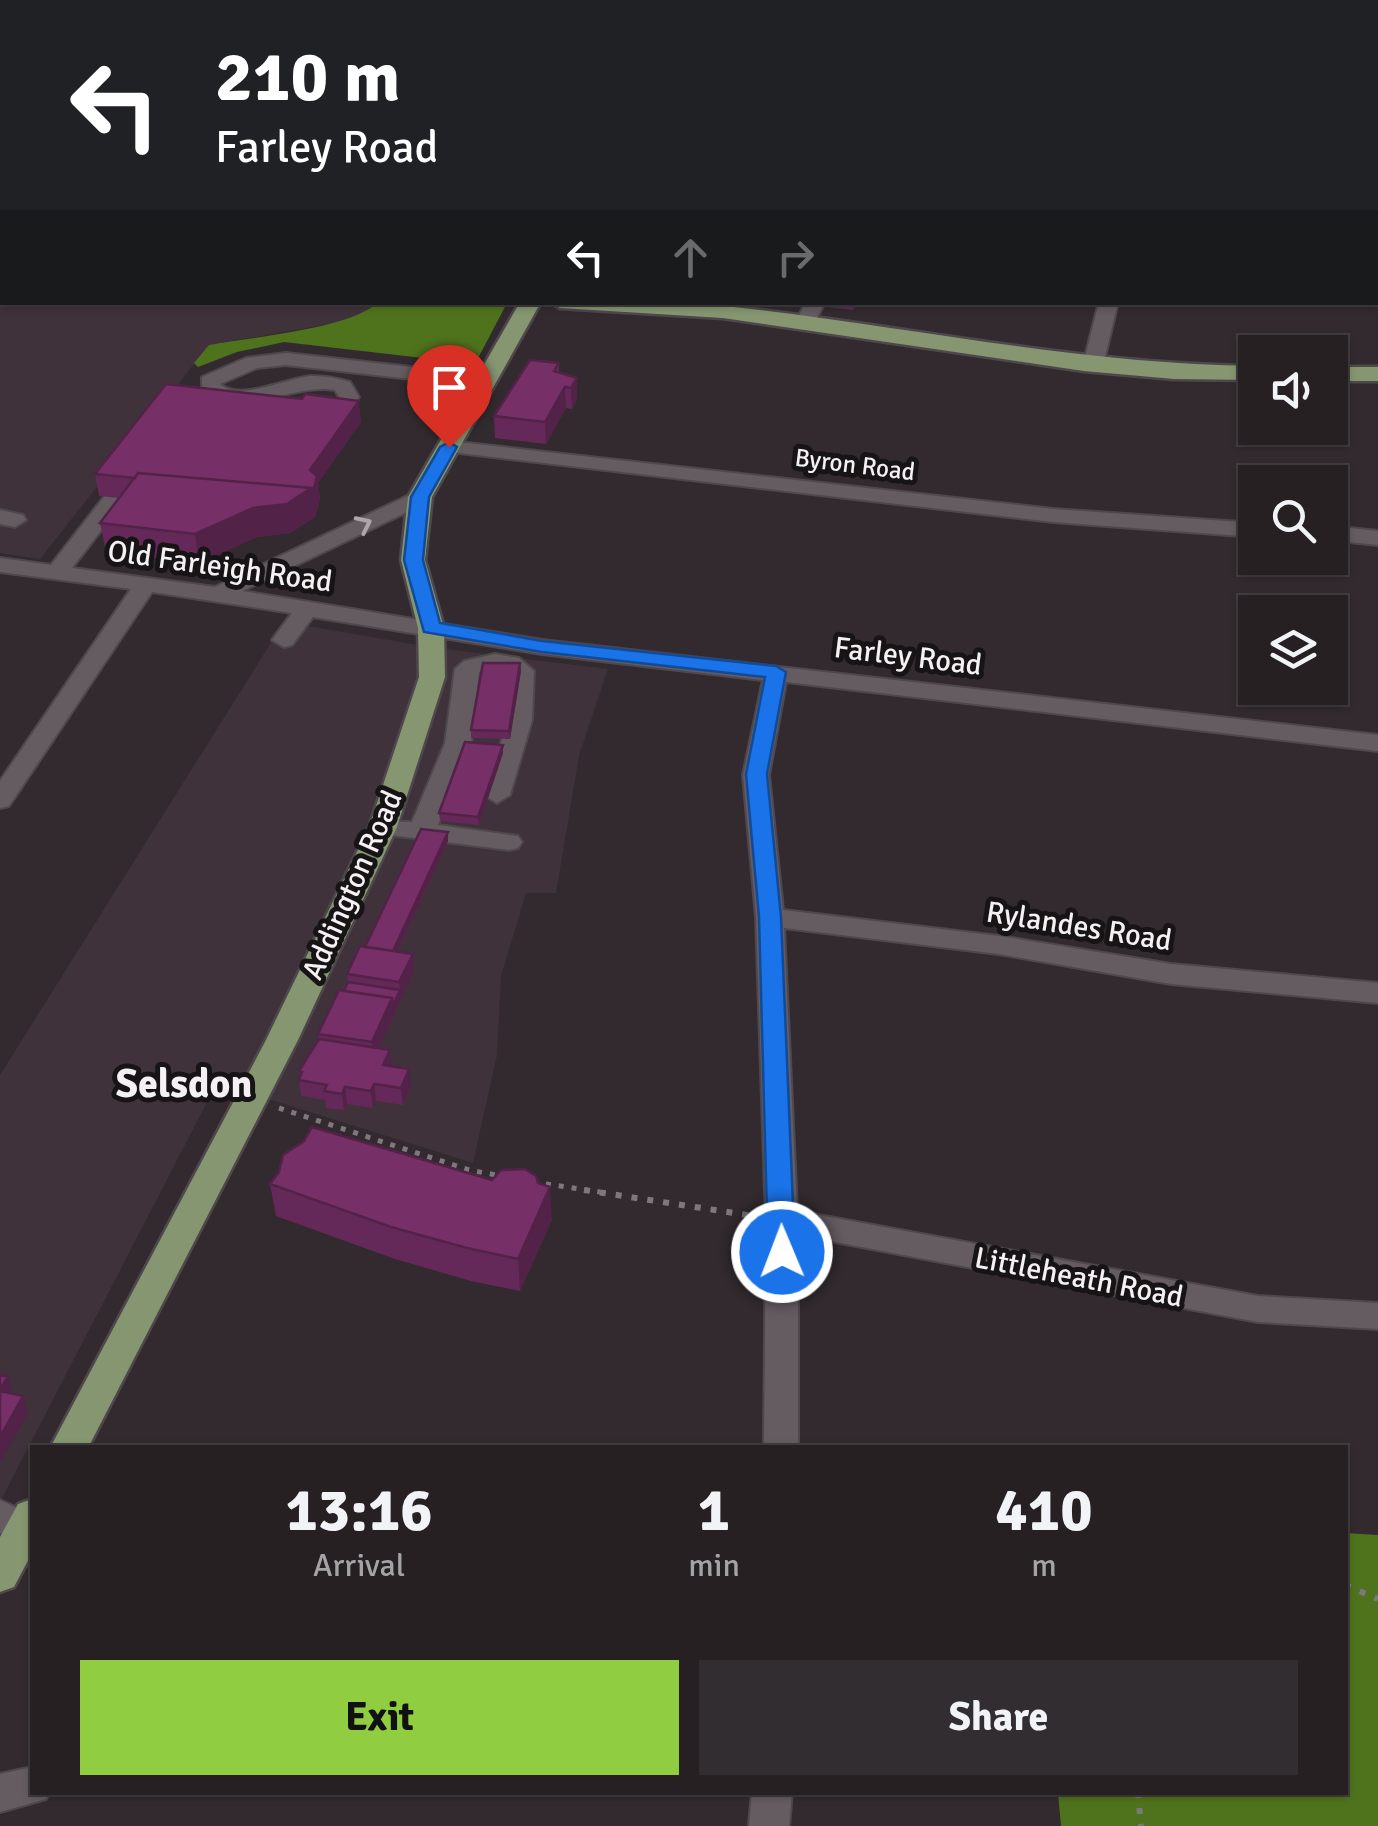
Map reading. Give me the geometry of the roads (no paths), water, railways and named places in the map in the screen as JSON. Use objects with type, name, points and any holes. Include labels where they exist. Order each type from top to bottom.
[{"type":"main road","name":"Addington Road","points":[[71,1445],[252,1099],[383,826],[432,677],[432,643],[414,560],[420,497],[528,305]]},
{"type":"main road","points":[[609,305],[723,312],[1093,365],[1238,373]]},
{"type":"main road","points":[[1348,374],[1378,374]]},
{"type":"main road","points":[[0,1575],[19,1520]]},
{"type":"street","points":[[805,323],[814,305]]},
{"type":"street","points":[[1093,365],[1108,305]]},
{"type":"street","points":[[333,419],[348,396],[342,386],[329,381],[307,381],[227,397],[212,391],[210,382],[252,362],[286,359],[482,381]]},
{"type":"street","name":"Byron Road","points":[[449,447],[626,463],[1032,513],[1238,529]]},
{"type":"street","points":[[218,594],[420,497]]},
{"type":"street","points":[[56,572],[116,498]]},
{"type":"street","points":[[1348,535],[1378,538]]},
{"type":"street","name":"Old Farleigh Road","points":[[0,564],[307,608],[432,643]]},
{"type":"street","points":[[0,800],[145,585]]},
{"type":"street","points":[[284,640],[307,608]]},
{"type":"street","points":[[432,643],[466,669]]},
{"type":"street","name":"Farley Road","points":[[432,643],[542,646],[1378,743]]},
{"type":"street","points":[[466,669],[490,662],[511,663],[521,669],[521,707],[514,746],[497,795]]},
{"type":"street","points":[[422,832],[458,743],[466,669]]},
{"type":"street","points":[[776,672],[756,774],[770,917],[782,1220],[781,1445]]},
{"type":"street","points":[[458,743],[514,746]]},
{"type":"street","points":[[383,826],[508,842]]},
{"type":"street","name":"Rylandes Road","points":[[770,917],[999,945],[1171,974],[1378,993]]},
{"type":"street","name":"Littleheath Road","points":[[782,1220],[1258,1310],[1378,1316]]},
{"type":"street","points":[[0,1792],[30,1786]]},
{"type":"street","points":[[769,1826],[772,1795]]},
{"type":"district","name":"Selsdon","points":[[184,1083]]}]
